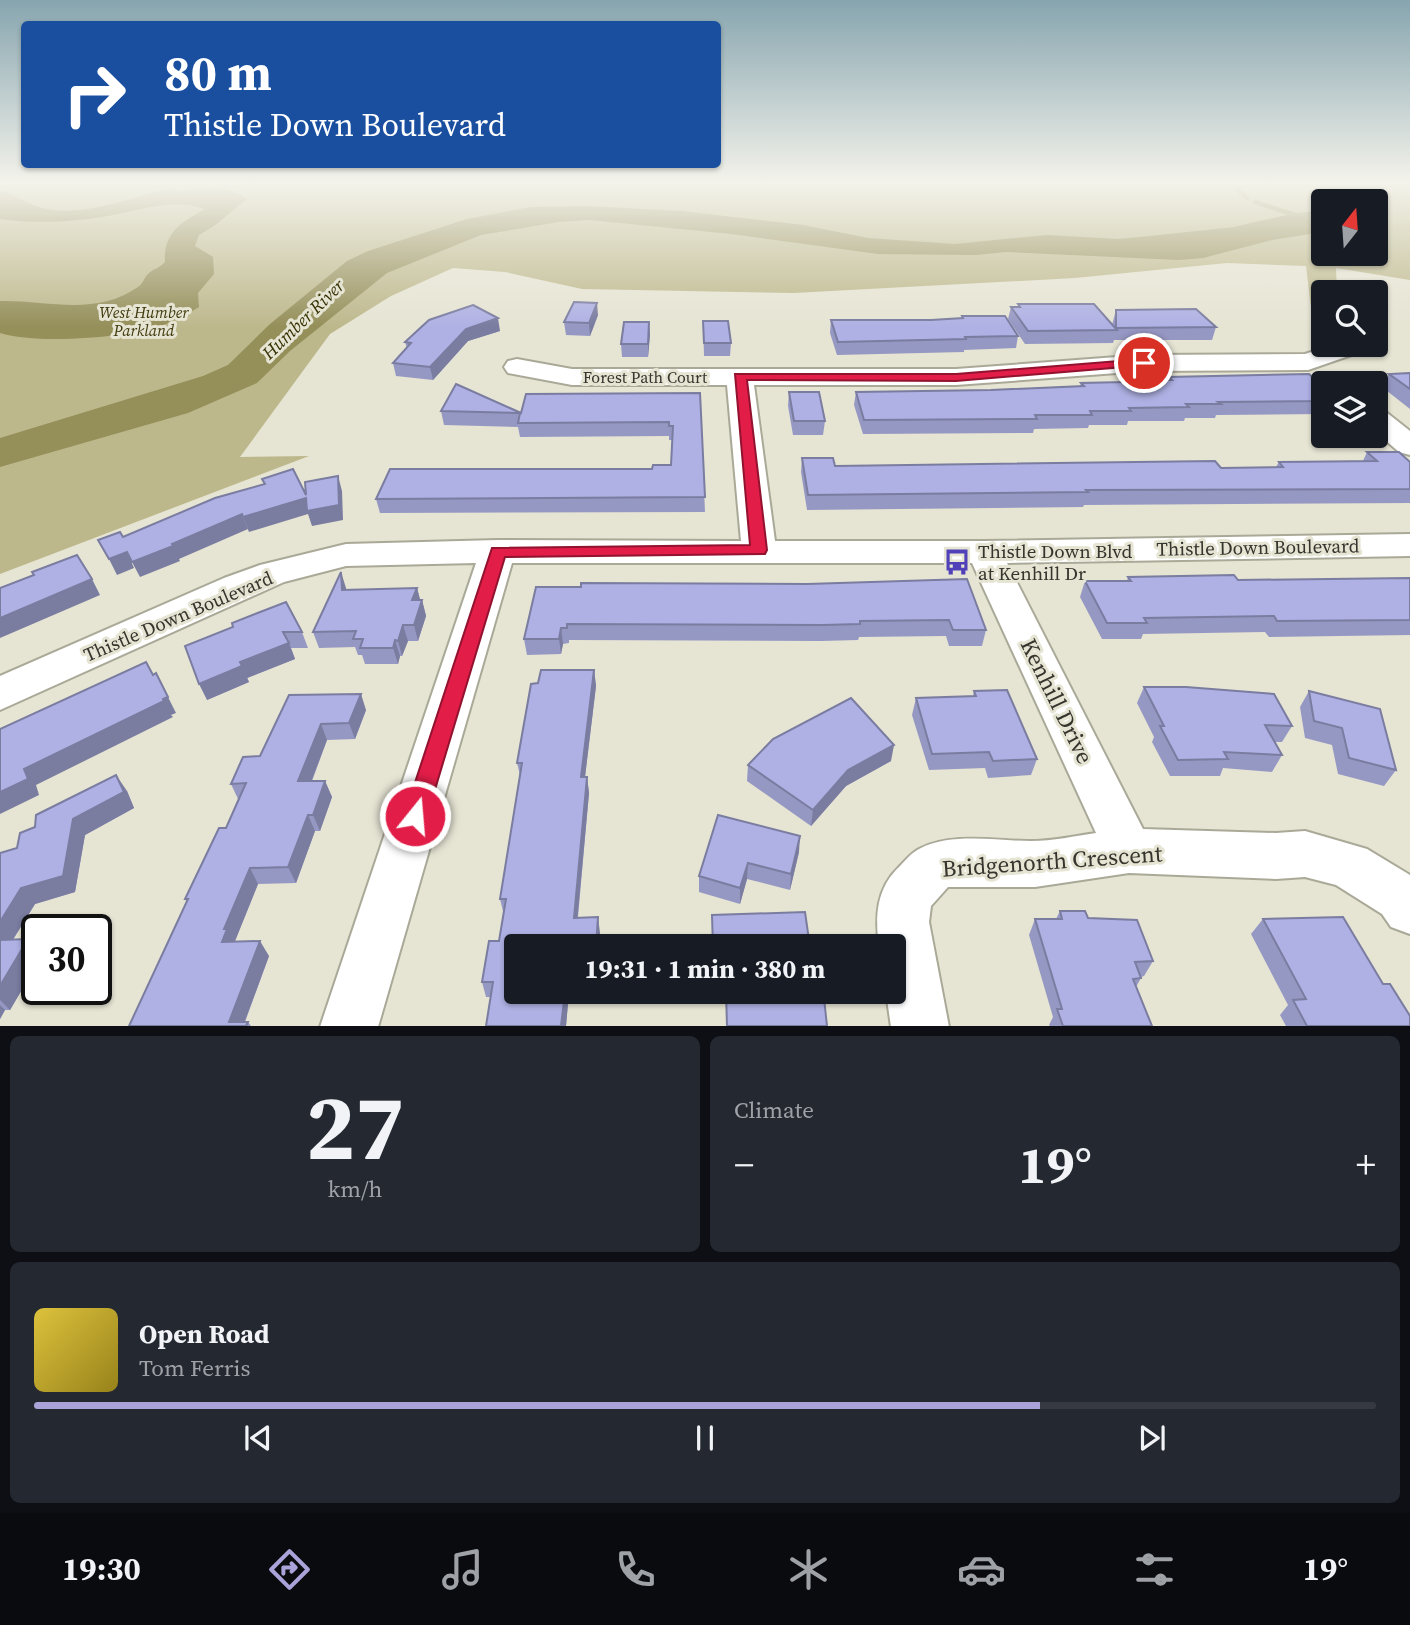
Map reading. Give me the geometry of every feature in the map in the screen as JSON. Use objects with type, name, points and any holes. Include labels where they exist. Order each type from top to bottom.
[{"type":"street","name":"Forest Path Court","points":[[517,367],[572,377],[956,377],[1144,363],[1308,362],[1322,357]]},
{"type":"street","points":[[1308,362],[1319,371]]},
{"type":"street","points":[[740,376],[759,550]]},
{"type":"street","points":[[1388,428],[1410,446]]},
{"type":"street","name":"Thistle Down Boulevard","points":[[0,694],[237,587],[312,562],[346,555],[498,551],[984,552],[1410,545]]},
{"type":"street","points":[[349,1026],[498,551]]},
{"type":"street","name":"Kenhill Drive","points":[[984,552],[1129,851]]},
{"type":"street","name":"Bridgenorth Crescent","points":[[920,1026],[902,922],[906,895],[934,866],[959,863],[1035,864],[1129,851],[1276,856],[1305,854],[1349,865],[1400,897],[1410,909]]},
{"type":"green space","name":"West Humber Parkland","points":[[0,232],[1311,232],[1311,266],[1388,266],[1388,232],[1410,232],[1410,280],[1336,268],[1336,280],[1311,280],[1311,307],[1306,266],[1227,263],[1075,278],[794,293],[582,289],[505,272],[453,268],[391,296],[330,334],[240,457],[309,456],[0,574]]},
{"type":"water","points":[[174,232],[204,232],[199,235],[195,246],[213,257],[214,274],[198,293],[199,307],[154,328],[110,336],[38,339],[0,333],[0,301],[88,304],[105,302],[138,287],[148,274],[165,262],[167,243]]},
{"type":"water","name":"Humber River","points":[[427,232],[500,232],[481,235],[387,273],[290,351],[257,383],[188,413],[0,467],[0,438],[203,376],[228,365],[270,324],[347,261],[368,251]]},
{"type":"water","points":[[709,232],[837,232],[868,238],[955,244],[1047,235],[1118,239],[1187,232],[1311,232],[1203,258],[1179,260],[1006,252],[976,255],[878,254]]},
{"type":"building","points":[[574,302],[597,303],[589,323],[564,322]]},
{"type":"building","points":[[1018,304],[1094,304],[1117,330],[1028,331],[1011,307],[1020,307]]},
{"type":"building","points":[[473,305],[498,318],[466,329],[430,367],[393,363],[411,343],[405,342],[429,320]]},
{"type":"building","points":[[1196,309],[1216,327],[1116,328],[1116,310]]},
{"type":"building","points":[[962,316],[1005,316],[1018,336],[838,342],[831,320],[931,320],[963,318]]},
{"type":"building","points":[[703,321],[728,321],[731,343],[704,343]]},
{"type":"building","points":[[624,322],[649,322],[648,344],[621,344]]},
{"type":"building","points":[[1410,373],[1410,389],[1389,374]]},
{"type":"building","points":[[1309,374],[1311,401],[1186,404],[1189,407],[1090,411],[1092,415],[1035,415],[1037,419],[864,420],[856,392],[1084,386],[1081,383],[1172,380],[1169,377]]},
{"type":"building","points":[[456,384],[521,413],[526,394],[700,393],[705,497],[376,499],[390,469],[652,469],[653,465],[671,465],[673,426],[669,426],[669,422],[518,423],[520,413],[441,411]]},
{"type":"building","points":[[789,392],[819,392],[825,421],[794,421]]},
{"type":"building","points":[[1367,452],[1399,452],[1410,462],[1410,489],[1086,490],[1088,492],[808,495],[802,458],[833,458],[835,466],[1215,461],[1221,468],[1283,467],[1279,462],[1377,461]]},
{"type":"building","points":[[293,469],[306,495],[305,482],[338,476],[339,505],[307,511],[306,498],[243,517],[242,514],[132,562],[127,552],[109,559],[98,540],[120,532],[123,537],[215,498],[265,484],[262,479]]},
{"type":"building","points":[[77,555],[92,579],[0,618],[0,588],[34,575],[32,572]]},
{"type":"building","points":[[341,572],[342,590],[417,588],[412,600],[422,600],[414,625],[403,625],[393,648],[360,648],[363,639],[353,639],[356,631],[313,632]]},
{"type":"building","points":[[1234,575],[1238,580],[1410,578],[1410,620],[1277,621],[1274,616],[1144,618],[1147,623],[1107,623],[1085,581],[1131,581],[1128,577]]},
{"type":"building","points":[[967,579],[986,630],[953,630],[949,620],[860,621],[860,624],[823,625],[567,624],[567,628],[561,628],[559,639],[524,639],[536,587],[581,587],[581,583],[807,584]]},
{"type":"building","points":[[286,602],[302,632],[283,632],[289,643],[240,662],[242,666],[199,684],[185,646],[233,627],[232,623]]},
{"type":"building","points":[[146,662],[153,675],[156,673],[168,697],[163,699],[164,701],[24,769],[28,779],[0,792],[0,729]]},
{"type":"building","points":[[541,670],[594,670],[581,777],[587,777],[574,918],[598,917],[597,934],[504,934],[504,1004],[564,1004],[561,1026],[486,1026],[493,982],[482,982],[489,941],[499,941],[506,899],[500,899],[522,763],[517,763],[531,684],[538,683]]},
{"type":"building","points":[[1144,687],[1186,687],[1274,694],[1292,726],[1265,725],[1282,755],[1224,752],[1228,759],[1178,760]]},
{"type":"building","points":[[1007,690],[1037,759],[993,761],[989,752],[932,754],[916,698],[976,696],[974,691]]},
{"type":"building","points":[[1309,691],[1380,709],[1396,770],[1349,758],[1342,728],[1314,721]]},
{"type":"building","points":[[361,694],[349,723],[321,724],[298,781],[325,781],[313,815],[308,815],[288,867],[250,868],[224,929],[227,929],[222,942],[260,941],[229,1022],[248,1022],[246,1026],[129,1026],[219,828],[226,828],[246,783],[231,784],[243,757],[260,756],[289,695]]},
{"type":"building","points":[[851,698],[894,745],[848,770],[813,810],[748,765],[773,739]]},
{"type":"building","points":[[116,775],[124,792],[73,819],[63,876],[21,888],[0,922],[0,853],[17,848],[20,833],[35,827],[36,815]]},
{"type":"building","points":[[718,815],[800,836],[791,874],[748,863],[740,888],[699,876]]},
{"type":"building","points":[[1060,911],[1085,911],[1088,918],[1137,920],[1153,961],[1135,962],[1141,978],[1133,979],[1152,1026],[1063,1026],[1057,1009],[1062,1009],[1035,919],[1062,919]]},
{"type":"building","points":[[805,912],[808,934],[713,934],[712,915]]},
{"type":"building","points":[[1343,917],[1383,984],[1390,984],[1410,1016],[1410,1026],[1307,1026],[1293,1000],[1306,999],[1263,919]]},
{"type":"building","points":[[21,939],[21,951],[0,986],[0,940]]},
{"type":"building","points":[[726,1004],[825,1004],[827,1026],[727,1026]]},
{"type":"place","name":"Thistle Down Blvd at Kenhill Dr","points":[[957,562]]},
{"type":"route","points":[[415,816],[498,551],[759,550],[740,376],[956,377],[1144,363]]}]
